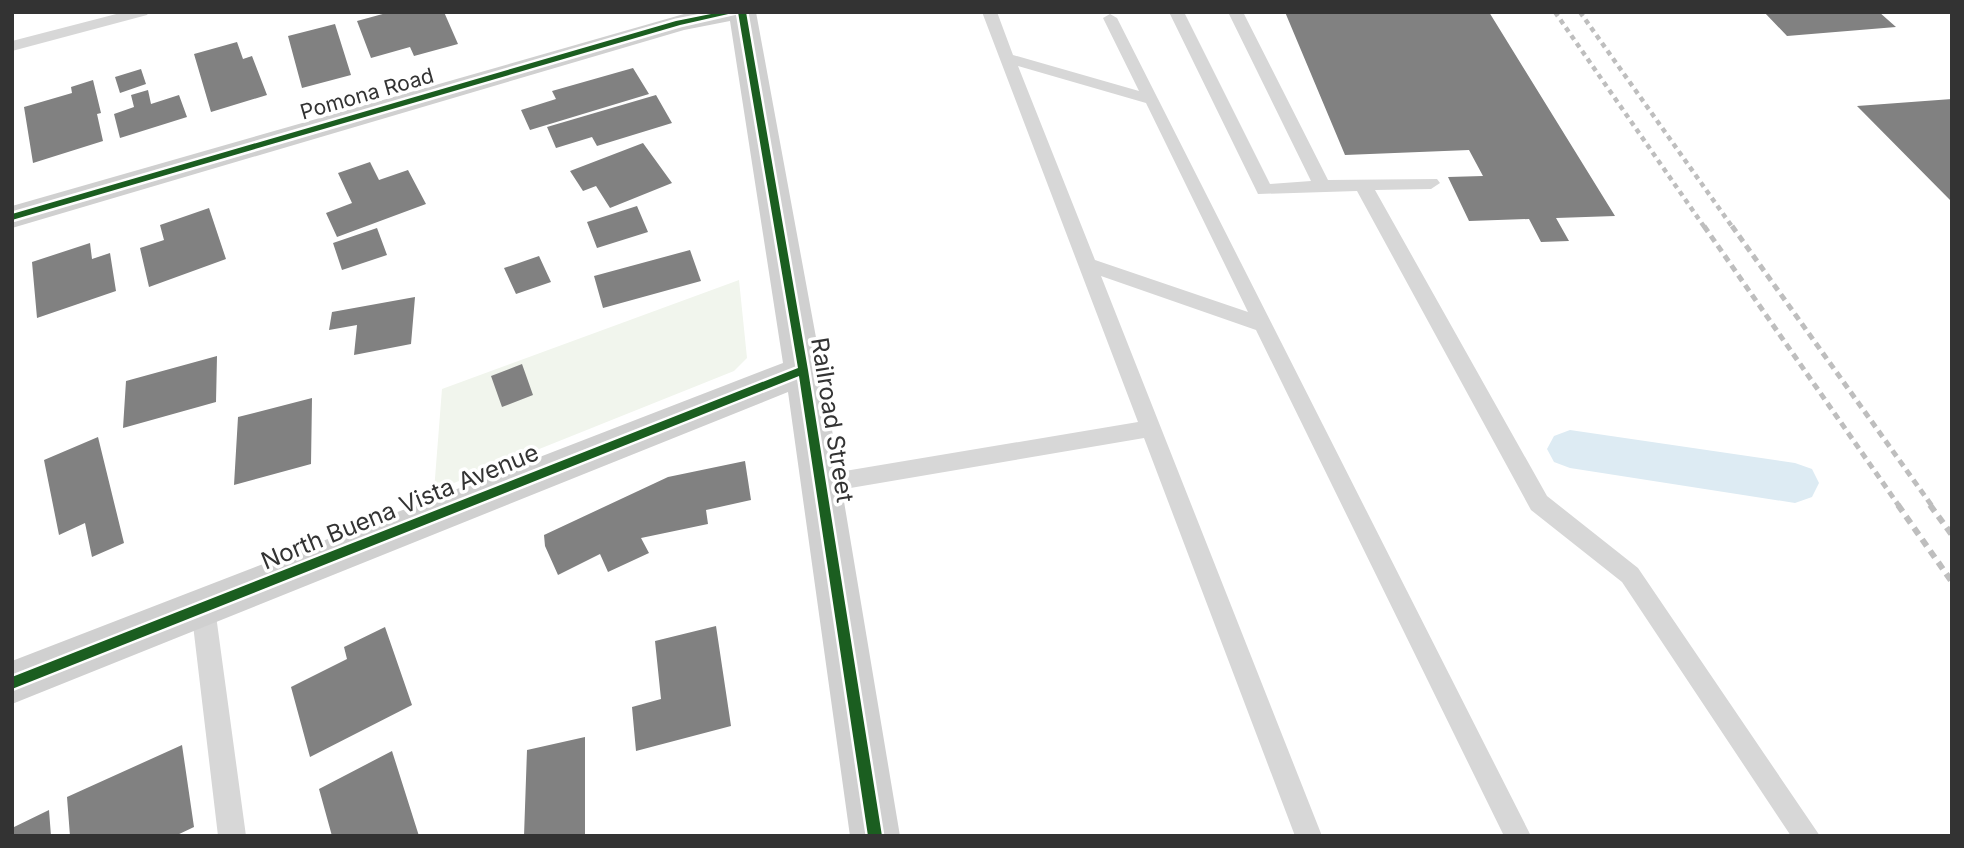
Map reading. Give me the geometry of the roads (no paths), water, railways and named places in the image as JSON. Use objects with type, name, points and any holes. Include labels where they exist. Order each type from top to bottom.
[{"type":"street","name":"Pomona Road","points":[[12,217],[679,23],[733,12]]},
{"type":"street","name":"Railroad Street","points":[[742,12],[803,370],[875,836]]},
{"type":"street","name":"North Buena Vista Avenue","points":[[12,683],[803,370]]},
{"type":"lane","points":[[12,46],[142,12]]},
{"type":"lane","points":[[989,12],[1309,836]]},
{"type":"lane","points":[[1176,12],[1264,190],[1319,179],[1363,185],[1431,183]]},
{"type":"lane","points":[[1235,12],[1319,179]]},
{"type":"lane","points":[[1110,18],[1518,836]]},
{"type":"lane","points":[[1007,58],[1152,100]]},
{"type":"lane","points":[[1363,185],[1539,503],[1630,575],[1807,836]]},
{"type":"lane","points":[[1088,265],[1264,325]]},
{"type":"lane","points":[[821,484],[1150,428]]},
{"type":"lane","points":[[203,607],[232,836]]},
{"type":"waterway","points":[[1570,449],[1795,483]]},
{"type":"railway","points":[[1555,12],[1705,228]]},
{"type":"railway","points":[[1580,12],[1733,228]]},
{"type":"railway","points":[[1704,226],[1899,506]]},
{"type":"railway","points":[[1732,226],[1932,506]]},
{"type":"railway","points":[[1898,505],[1952,582]]},
{"type":"railway","points":[[1930,505],[1952,535]]}]
